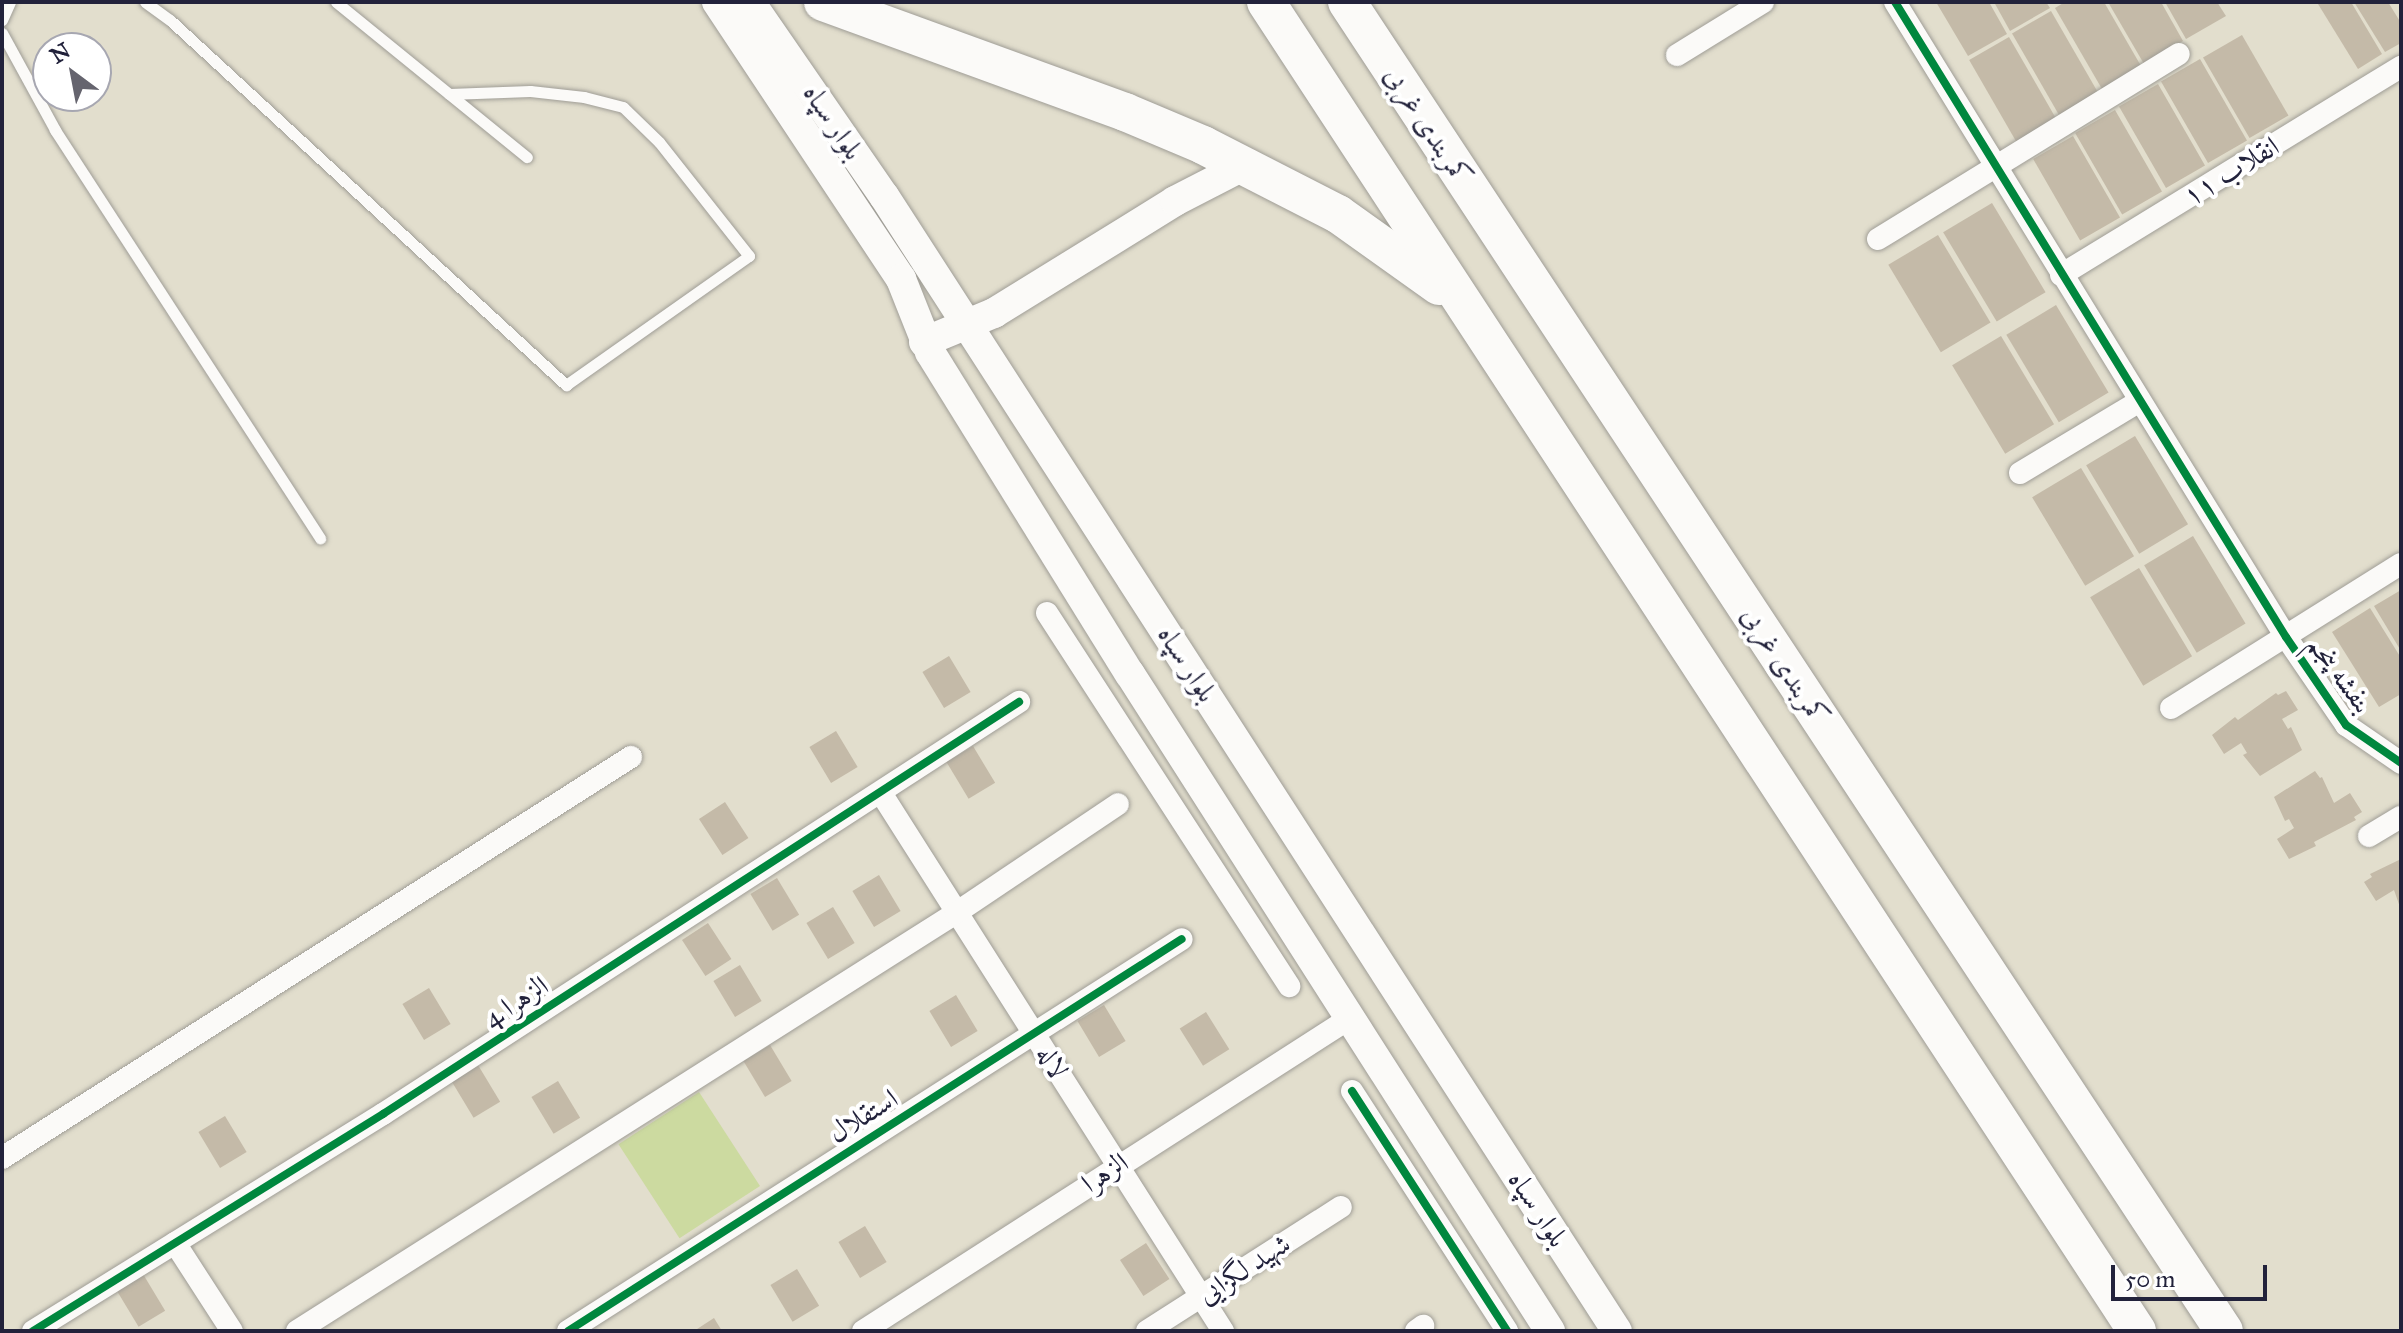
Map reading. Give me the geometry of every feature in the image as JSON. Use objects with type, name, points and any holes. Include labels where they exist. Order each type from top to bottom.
[{"type":"highway","points":[[823,2],[1125,112],[1245,165],[1338,214],[1459,302]]},
{"type":"highway","points":[[1266,2],[1459,302],[2137,1331]]},
{"type":"highway","name":"کمربندی غربی","points":[[1347,2],[2224,1331]]},
{"type":"main road","name":"بلوار سپاه","points":[[717,2],[901,279],[924,342],[1223,820],[1550,1331]]},
{"type":"main road","name":"بلوار سپاه","points":[[750,2],[967,324],[1617,1331]]},
{"type":"main road","points":[[924,342],[994,313],[1175,201],[1245,165]]},
{"type":"street","points":[[1677,55],[1763,2]]},
{"type":"street","name":"بنفشه پنجم","points":[[1895,2],[2286,637],[2346,725],[2401,763]]},
{"type":"street","points":[[1878,239],[2179,54]]},
{"type":"street","name":"انقلاب ۱۱","points":[[2061,275],[2401,67]]},
{"type":"street","points":[[2020,473],[2140,401]]},
{"type":"street","points":[[2171,708],[2401,564]]},
{"type":"street","points":[[1047,613],[1289,986]]},
{"type":"street","name":"الزهرا 4","points":[[33,1331],[881,793],[1019,702]]},
{"type":"street","points":[[2,1158],[631,757]]},
{"type":"street","name":"لاله","points":[[881,793],[1223,1331]]},
{"type":"street","points":[[297,1331],[956,913],[1118,804]]},
{"type":"street","points":[[2369,836],[2401,817]]},
{"type":"street","points":[[1192,838],[1223,820]]},
{"type":"street","name":"استقلال","points":[[568,1331],[1182,939]]},
{"type":"street","name":"الزهرا","points":[[863,1331],[1350,1018]]},
{"type":"street","points":[[1352,1091],[1507,1331]]},
{"type":"street","name":"شهید لگزایی","points":[[1147,1331],[1341,1207]]},
{"type":"street","points":[[175,1243],[232,1331]]},
{"type":"street","points":[[1474,1281],[1506,1263]]},
{"type":"lane","points":[[2,20],[10,2]]},
{"type":"lane","points":[[145,2],[170,20],[566,385],[749,256],[659,142],[623,107],[584,97],[530,91],[449,94]]},
{"type":"lane","points":[[336,2],[527,157]]},
{"type":"lane","points":[[2,33],[55,130],[320,538]]},
{"type":"green space","points":[[699,1092],[760,1186],[679,1238],[618,1144]]},
{"type":"building","points":[[1936,2],[1989,2],[2007,34],[1968,56]]},
{"type":"building","points":[[1994,2],[2046,2],[2050,8],[2010,31]]},
{"type":"building","points":[[2065,2],[2104,2],[2141,66],[2102,89],[2055,8]]},
{"type":"building","points":[[2108,2],[2161,2],[2183,41],[2144,64]]},
{"type":"building","points":[[2165,2],[2217,2],[2226,16],[2186,39]]},
{"type":"building","points":[[2351,2],[2382,54],[2358,69],[2318,4]]},
{"type":"building","points":[[2354,2],[2388,2],[2401,23],[2401,43],[2385,52]]},
{"type":"building","points":[[2051,11],[2098,92],[2059,115],[2012,34]]},
{"type":"building","points":[[2242,35],[2288,116],[2250,138],[2203,58]]},
{"type":"building","points":[[2009,37],[2056,118],[2016,141],[1969,60]]},
{"type":"building","points":[[2200,59],[2247,140],[2208,163],[2161,82]]},
{"type":"building","points":[[2158,84],[2205,165],[2166,188],[2119,106]]},
{"type":"building","points":[[2115,110],[2162,191],[2122,214],[2075,133]]},
{"type":"building","points":[[2073,136],[2120,217],[2080,240],[2033,159]]},
{"type":"building","points":[[1992,203],[2046,292],[1997,322],[1943,232]]},
{"type":"building","points":[[1938,235],[1991,322],[1941,352],[1888,265]]},
{"type":"building","points":[[2056,305],[2109,392],[2059,422],[2006,335]]},
{"type":"building","points":[[2001,336],[2054,424],[2005,454],[1952,365]]},
{"type":"building","points":[[2135,436],[2188,524],[2139,554],[2086,465]]},
{"type":"building","points":[[2081,468],[2134,556],[2085,586],[2032,497]]},
{"type":"building","points":[[2193,536],[2246,623],[2197,653],[2144,565]]},
{"type":"building","points":[[2139,568],[2192,656],[2143,686],[2090,597]]},
{"type":"building","points":[[2401,590],[2401,651],[2374,606]]},
{"type":"building","points":[[2370,608],[2401,658],[2401,694],[2379,707],[2332,632]]},
{"type":"building","points":[[949,656],[971,692],[944,708],[922,672]]},
{"type":"building","points":[[2286,691],[2298,710],[2282,719],[2288,729],[2291,727],[2302,750],[2260,776],[2243,755],[2247,753],[2241,743],[2224,754],[2212,735],[2235,717],[2238,720],[2276,693]]},
{"type":"building","points":[[836,731],[858,767],[831,783],[809,747]]},
{"type":"building","points":[[973,746],[995,783],[969,799],[946,762]]},
{"type":"building","points":[[2315,771],[2322,777],[2334,803],[2350,793],[2362,812],[2354,817],[2356,820],[2314,842],[2316,846],[2289,859],[2277,839],[2294,828],[2289,819],[2285,821],[2274,797]]},
{"type":"building","points":[[725,802],[748,838],[722,855],[699,819]]},
{"type":"building","points":[[2401,859],[2401,910],[2394,890],[2376,901],[2364,882],[2372,877],[2370,874]]},
{"type":"building","points":[[879,875],[901,911],[874,927],[852,891]]},
{"type":"building","points":[[777,878],[799,915],[773,931],[750,894]]},
{"type":"building","points":[[833,907],[855,943],[828,959],[806,923]]},
{"type":"building","points":[[708,923],[731,959],[705,976],[682,940]]},
{"type":"building","points":[[740,965],[762,1001],[735,1017],[713,981]]},
{"type":"building","points":[[429,988],[451,1024],[424,1040],[402,1004]]},
{"type":"building","points":[[956,995],[978,1031],[951,1047],[929,1011]]},
{"type":"building","points":[[1104,1005],[1126,1041],[1099,1057],[1077,1021]]},
{"type":"building","points":[[1206,1012],[1229,1049],[1203,1066],[1180,1028]]},
{"type":"building","points":[[770,1045],[792,1081],[765,1097],[743,1061]]},
{"type":"building","points":[[478,1065],[500,1102],[474,1118],[451,1081]]},
{"type":"building","points":[[558,1081],[580,1118],[554,1134],[531,1097]]},
{"type":"building","points":[[225,1116],[247,1152],[220,1168],[198,1132]]},
{"type":"building","points":[[865,1226],[887,1262],[860,1278],[838,1242]]},
{"type":"building","points":[[1146,1243],[1169,1279],[1143,1296],[1120,1260]]},
{"type":"building","points":[[797,1269],[819,1306],[793,1322],[770,1285]]},
{"type":"building","points":[[143,1274],[165,1311],[139,1327],[116,1290]]},
{"type":"building","points":[[714,1318],[722,1331],[694,1331]]},
{"type":"cycle path","points":[[1895,2],[2286,637],[2346,725],[2401,763]]},
{"type":"cycle path","points":[[33,1331],[383,1114],[1019,702]]},
{"type":"cycle path","points":[[568,1331],[1182,939]]},
{"type":"cycle path","points":[[1352,1091],[1507,1331]]}]
